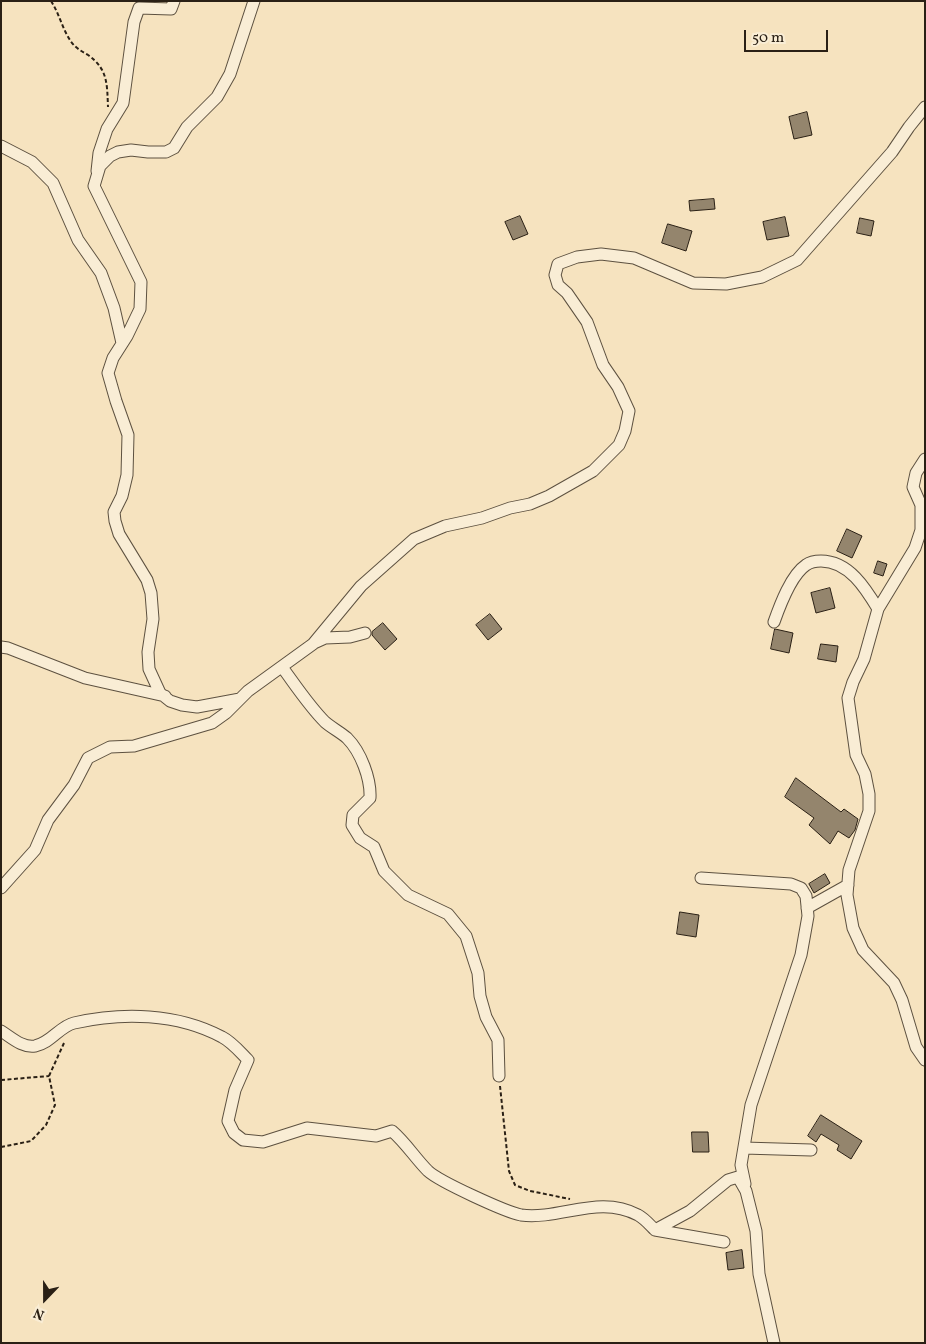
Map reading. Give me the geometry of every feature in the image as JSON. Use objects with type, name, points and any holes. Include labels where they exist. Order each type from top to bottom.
[{"type":"street","points":[[96,178],[99,153],[108,129],[123,103],[134,22],[139,8],[171,9],[174,1]]},
{"type":"street","points":[[240,700],[197,707],[170,701],[160,693],[149,669],[148,652],[153,619],[151,593],[147,580],[119,534],[115,521],[114,512],[122,496],[127,475],[128,436],[108,372],[113,358],[134,323],[140,308],[141,282],[94,186],[100,166],[110,156],[118,152],[131,150],[166,152],[174,148],[187,127],[217,97],[230,74],[254,1]]},
{"type":"street","points":[[313,644],[360,586],[414,539],[444,526],[482,518],[510,508],[530,504],[549,496],[593,471],[620,444],[629,411],[618,387],[603,366],[587,322],[558,285],[556,275],[558,264],[577,257],[601,254],[634,258],[693,282],[726,284],[762,277],[797,260],[892,152],[925,107]]},
{"type":"street","points":[[1,146],[32,162],[53,183],[78,240],[101,273],[114,308],[122,343]]},
{"type":"street","points":[[925,459],[916,473],[913,487],[921,505],[921,530],[915,548],[878,609],[864,659],[848,698],[856,755],[865,774],[870,794],[869,811],[849,870],[846,895],[853,928],[863,950],[894,983],[902,1000],[916,1047],[925,1060]]},
{"type":"street","points":[[774,622],[792,583],[807,564],[815,561],[829,562],[846,569],[866,589],[878,609]]},
{"type":"street","points":[[1,888],[35,850],[48,820],[74,785],[88,758],[110,747],[134,746],[212,722],[226,713],[248,691],[313,644],[325,638],[350,637],[365,633]]},
{"type":"street","points":[[1,647],[85,678],[164,696]]},
{"type":"street","points":[[282,668],[325,722],[348,739],[363,763],[368,776],[370,798],[353,815],[352,825],[360,838],[374,847],[384,871],[402,890],[408,895],[448,914],[466,936],[478,973],[480,996],[486,1017],[498,1040],[499,1076]]},
{"type":"street","points":[[701,878],[791,884],[801,888],[806,896],[808,916],[801,954],[751,1105],[741,1165],[756,1231],[759,1274],[774,1343]]},
{"type":"street","points":[[807,908],[848,885]]},
{"type":"street","points":[[1,1031],[25,1046],[34,1046],[46,1043],[71,1023],[119,1016],[152,1016],[199,1027],[224,1038],[248,1060],[235,1090],[228,1121],[234,1133],[243,1140],[263,1142],[307,1128],[376,1136],[392,1131],[405,1142],[429,1171],[490,1203],[520,1214],[543,1215],[586,1207],[613,1207],[639,1215],[655,1230],[724,1242]]},
{"type":"street","points":[[744,1148],[811,1150]]},
{"type":"street","points":[[655,1230],[690,1211],[728,1180],[738,1177],[746,1191]]},
{"type":"path","points":[[51,1],[70,40],[77,48],[99,63],[107,81],[108,129]]},
{"type":"path","points":[[1,1147],[31,1141],[46,1126],[55,1104],[49,1076],[64,1041]]},
{"type":"path","points":[[1,1080],[49,1076]]},
{"type":"path","points":[[499,1076],[509,1171],[515,1185],[530,1191],[573,1200],[584,1204],[586,1207]]},
{"type":"building","points":[[807,112],[812,135],[794,139],[789,117]]},
{"type":"building","points":[[714,199],[715,209],[690,211],[689,201]]},
{"type":"building","points":[[520,216],[528,234],[513,240],[505,222]]},
{"type":"building","points":[[785,217],[789,236],[767,240],[763,222]]},
{"type":"building","points":[[860,218],[874,221],[871,236],[857,233]]},
{"type":"building","points":[[668,224],[692,231],[686,251],[662,243]]},
{"type":"building","points":[[847,529],[862,536],[852,558],[837,551]]},
{"type":"building","points":[[878,561],[887,564],[883,576],[874,573]]},
{"type":"building","points":[[830,588],[835,608],[816,613],[811,593]]},
{"type":"building","points":[[490,614],[502,629],[488,640],[476,625]]},
{"type":"building","points":[[383,623],[397,639],[385,650],[372,635],[372,632]]},
{"type":"building","points":[[775,629],[793,633],[789,653],[771,649]]},
{"type":"building","points":[[821,644],[838,646],[836,662],[818,659]]},
{"type":"building","points":[[796,778],[841,812],[844,809],[858,819],[855,830],[849,838],[838,831],[830,844],[809,825],[814,818],[785,797]]},
{"type":"building","points":[[825,874],[830,883],[814,893],[809,884]]},
{"type":"building","points":[[680,912],[699,915],[696,937],[677,934]]},
{"type":"building","points":[[821,1115],[862,1141],[851,1159],[837,1150],[839,1145],[821,1134],[816,1142],[808,1136]]},
{"type":"building","points":[[692,1132],[708,1132],[709,1152],[693,1152]]},
{"type":"building","points":[[742,1250],[744,1268],[728,1270],[726,1253]]}]
